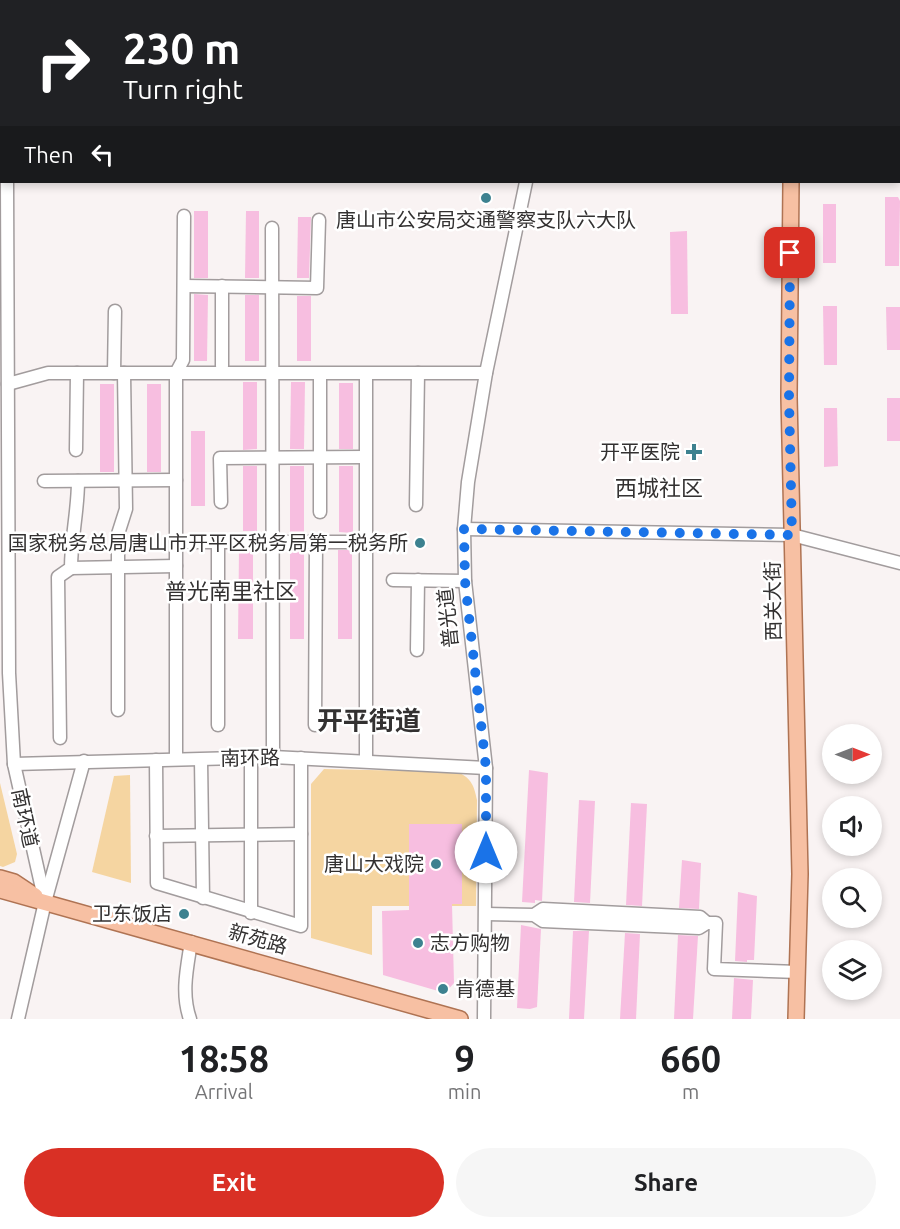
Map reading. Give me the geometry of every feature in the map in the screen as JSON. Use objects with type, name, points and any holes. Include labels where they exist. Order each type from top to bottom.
[{"type":"main road","name":"西关大街","points":[[791,183],[789,397],[800,874],[796,1019]]},
{"type":"main road","name":"新苑路","points":[[0,878],[14,882],[45,902]]},
{"type":"main road","name":"新苑路","points":[[0,890],[460,1019]]},
{"type":"street","name":"南环道","points":[[7,183],[4,317],[8,384],[9,673],[14,764],[45,902],[18,1019]]},
{"type":"street","name":"普光道","points":[[484,1019],[486,768],[465,581],[464,529],[468,482],[486,373],[526,183]]},
{"type":"street","points":[[176,759],[176,373],[183,360],[184,216]]},
{"type":"street","points":[[184,286],[317,288],[319,220]]},
{"type":"street","points":[[272,228],[273,757]]},
{"type":"street","points":[[222,286],[222,366]]},
{"type":"street","points":[[115,311],[126,480],[126,509],[118,534],[118,710]]},
{"type":"street","points":[[8,384],[48,373],[486,373]]},
{"type":"street","points":[[76,450],[77,373]]},
{"type":"street","points":[[320,374],[320,512]]},
{"type":"street","points":[[366,374],[366,760]]},
{"type":"street","points":[[416,505],[418,374]]},
{"type":"street","points":[[221,502],[220,458],[365,457]]},
{"type":"street","points":[[44,481],[176,480]]},
{"type":"street","points":[[71,568],[71,533],[78,511],[78,481]]},
{"type":"street","points":[[464,529],[792,535],[900,563]]},
{"type":"street","points":[[176,542],[365,542]]},
{"type":"street","points":[[218,542],[218,725]]},
{"type":"street","points":[[315,725],[316,542]]},
{"type":"street","points":[[60,738],[58,577],[71,568],[176,566]]},
{"type":"street","points":[[393,580],[465,581]]},
{"type":"street","points":[[417,650],[418,580]]},
{"type":"street","name":"南环路","points":[[14,764],[273,757],[366,760],[486,768]]},
{"type":"street","points":[[251,758],[251,913]]},
{"type":"street","points":[[156,760],[157,884],[301,926],[301,758]]},
{"type":"street","points":[[201,760],[203,898]]},
{"type":"street","points":[[45,902],[84,762]]},
{"type":"street","points":[[156,836],[301,834]]},
{"type":"street","points":[[486,914],[534,915],[543,921],[699,928],[707,922],[716,923],[714,969],[798,972]]},
{"type":"street","points":[[190,1019],[186,1007],[185,981],[191,942]]},
{"type":"shaded area","points":[[324,769],[458,772],[466,777],[473,787],[477,800],[476,906],[372,906],[372,955],[311,938],[311,784]]},
{"type":"shaded area","points":[[130,775],[131,883],[92,872],[114,776]]},
{"type":"shaded area","points":[[0,783],[17,854],[15,862],[3,867],[0,866]]},
{"type":"building","points":[[885,197],[898,197],[900,201],[899,266],[885,266]]},
{"type":"building","points":[[823,204],[836,204],[836,263],[823,263]]},
{"type":"building","points":[[194,211],[208,211],[208,278],[194,278]]},
{"type":"building","points":[[246,211],[259,211],[259,278],[245,278]]},
{"type":"building","points":[[298,217],[311,217],[309,278],[297,278]]},
{"type":"building","points":[[687,231],[688,314],[671,314],[670,232]]},
{"type":"building","points":[[194,294],[208,295],[207,361],[194,361]]},
{"type":"building","points":[[245,295],[259,295],[259,361],[245,361]]},
{"type":"building","points":[[297,296],[311,296],[311,361],[297,361]]},
{"type":"building","points":[[823,306],[837,306],[837,365],[824,365]]},
{"type":"building","points":[[886,307],[900,307],[900,350],[887,350]]},
{"type":"building","points":[[243,382],[257,382],[257,449],[243,450]]},
{"type":"building","points":[[291,382],[305,382],[304,449],[290,449]]},
{"type":"building","points":[[339,383],[353,383],[353,449],[339,449]]},
{"type":"building","points":[[100,384],[114,384],[114,472],[100,472]]},
{"type":"building","points":[[147,384],[161,384],[161,472],[147,472]]},
{"type":"building","points":[[887,398],[900,398],[900,441],[887,441]]},
{"type":"building","points":[[824,408],[837,408],[838,466],[824,467]]},
{"type":"building","points":[[191,431],[205,431],[205,506],[191,506]]},
{"type":"building","points":[[243,466],[257,466],[257,531],[243,531]]},
{"type":"building","points":[[290,466],[304,466],[304,532],[290,532]]},
{"type":"building","points":[[339,466],[353,466],[353,533],[339,532]]},
{"type":"building","points":[[239,550],[253,550],[253,639],[238,639]]},
{"type":"building","points":[[290,550],[304,550],[304,639],[290,639]]},
{"type":"building","points":[[338,550],[352,550],[352,639],[338,639]]},
{"type":"building","points":[[529,770],[548,773],[542,901],[535,900],[535,903],[522,902]]},
{"type":"building","points":[[579,800],[595,801],[590,903],[574,902]]},
{"type":"building","points":[[631,803],[647,804],[642,906],[626,905]]},
{"type":"building","points":[[409,824],[462,824],[462,904],[452,904],[454,983],[445,993],[383,975],[382,911],[409,910]]},
{"type":"building","points":[[682,860],[701,863],[699,909],[679,908]]},
{"type":"building","points":[[738,892],[757,896],[754,960],[747,960],[747,962],[735,961]]},
{"type":"building","points":[[521,925],[541,929],[537,1007],[530,1009],[517,1008]]},
{"type":"building","points":[[573,931],[589,931],[584,1019],[569,1019]]},
{"type":"building","points":[[625,933],[640,934],[636,1019],[620,1019]]},
{"type":"building","points":[[678,935],[698,936],[693,1019],[674,1019]]},
{"type":"building","points":[[734,978],[753,980],[751,1019],[732,1019]]},
{"type":"place","name":"唐山市公安局交通警察支队六大队","points":[[486,198]]},
{"type":"place","name":"开平医院","points":[[694,452]]},
{"type":"place","name":"国家税务总局唐山市开平区税务局第一税务所","points":[[420,543]]},
{"type":"place","name":"唐山大戏院","points":[[436,864]]},
{"type":"place","name":"卫东饭店","points":[[184,914]]},
{"type":"place","name":"志方购物","points":[[418,943]]},
{"type":"place","name":"肯德基","points":[[443,989]]},
{"type":"district","name":"西城社区","points":[[659,488]]},
{"type":"district","name":"普光南里社区","points":[[231,591]]},
{"type":"district","name":"开平街道","points":[[369,721]]},
{"type":"route","points":[[486,852],[484,735],[467,609],[464,529],[792,535],[789,397],[790,253]]}]
